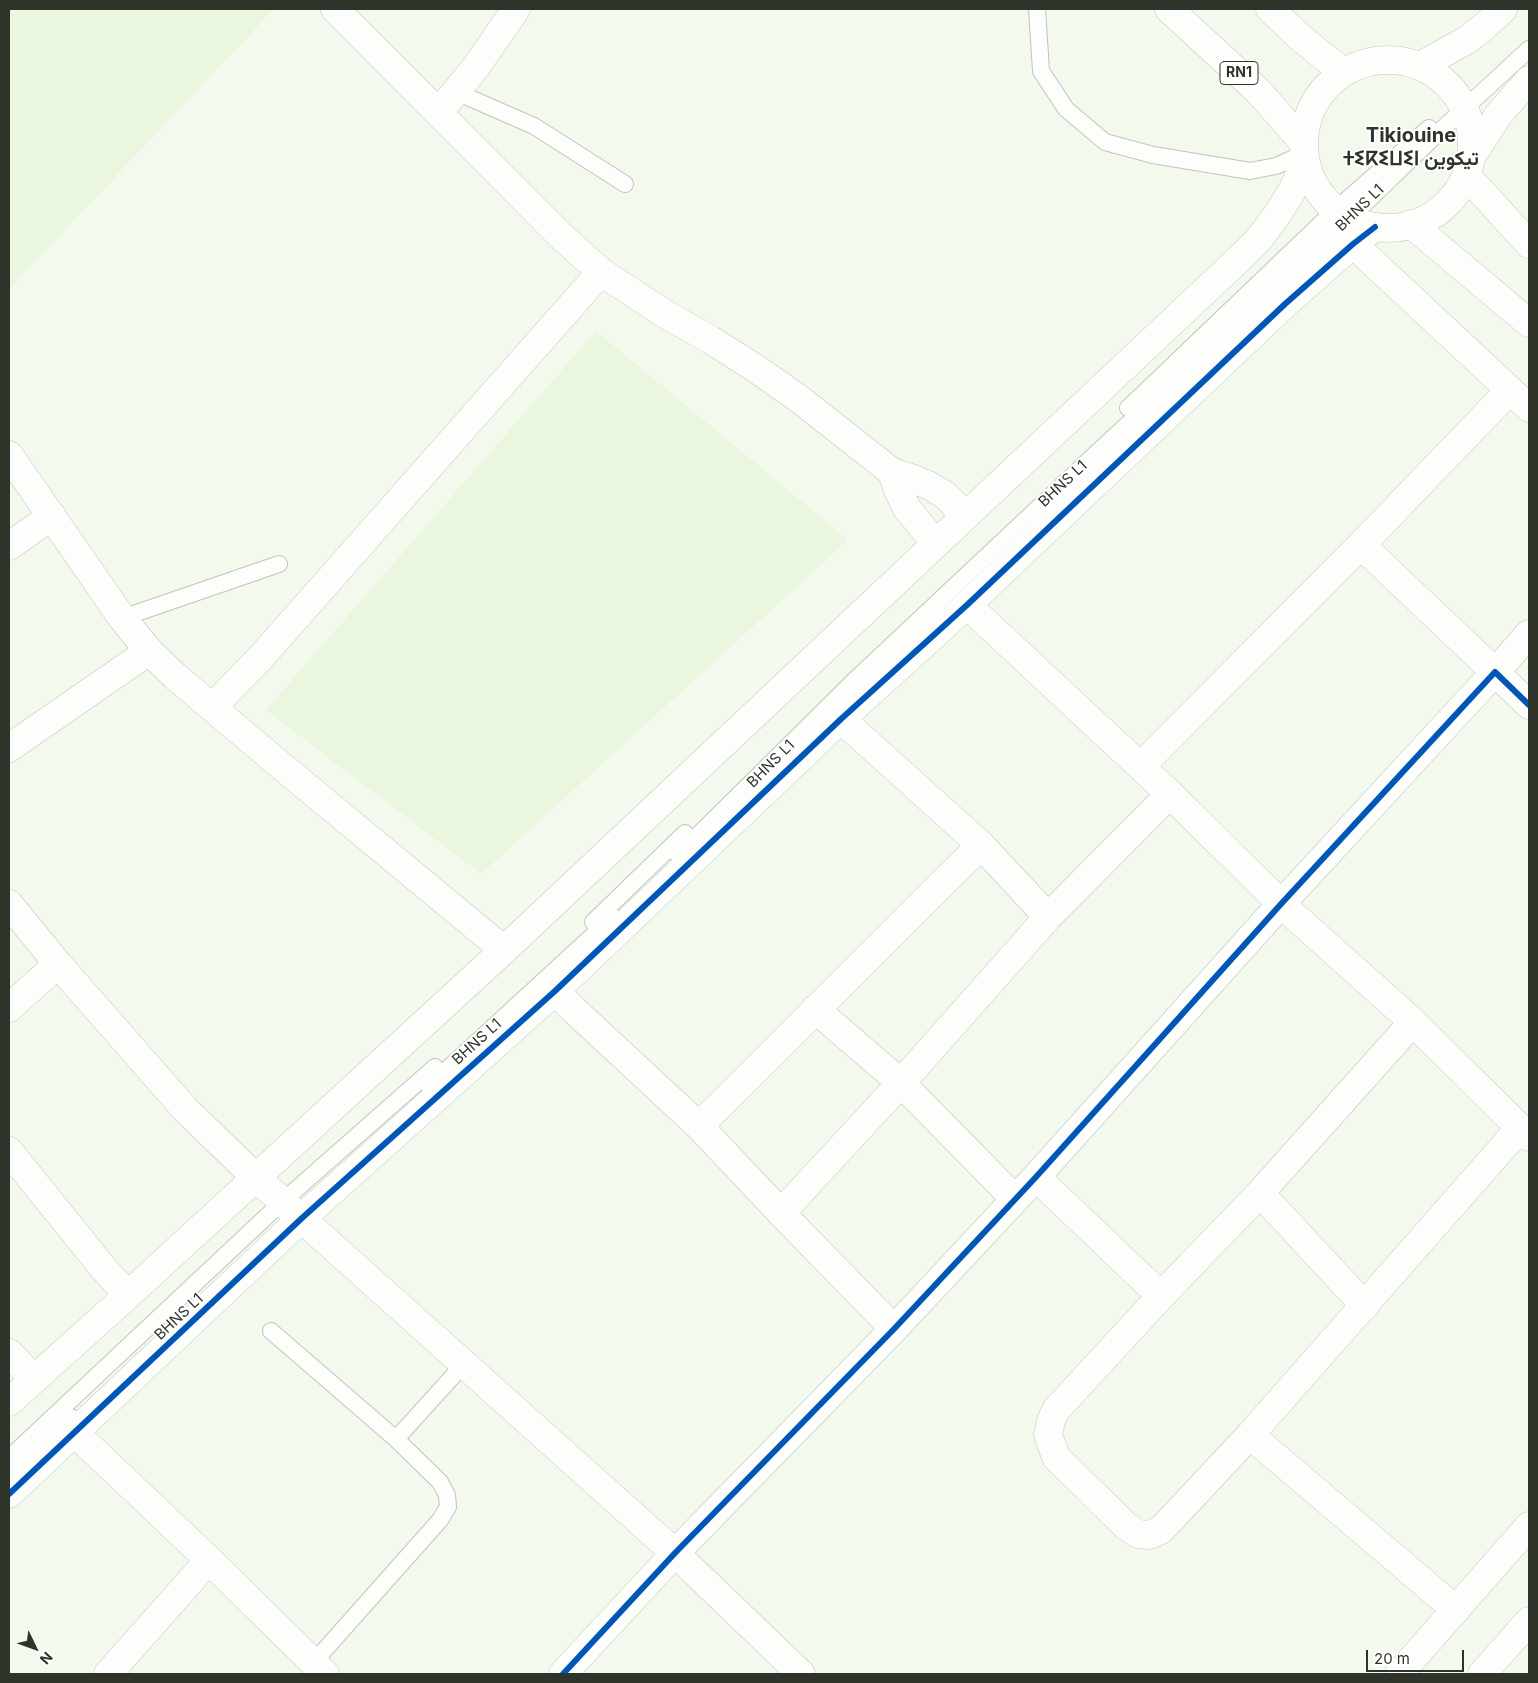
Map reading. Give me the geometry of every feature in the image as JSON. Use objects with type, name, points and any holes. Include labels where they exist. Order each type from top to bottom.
[{"type":"main road","points":[[335,9],[560,235],[601,272],[665,314],[755,368],[798,398],[892,472],[911,478],[945,495],[965,515]]},
{"type":"main road","points":[[439,112],[476,67],[516,9]]},
{"type":"main road","name":"RN1","points":[[1169,9],[1258,91],[1303,154],[1318,194],[1346,224],[1386,229],[1411,224],[1428,217],[1444,206],[1457,192],[1470,165]]},
{"type":"main road","points":[[1270,9],[1302,40],[1343,72]]},
{"type":"main road","points":[[1420,66],[1467,40],[1503,9]]},
{"type":"main road","points":[[9,1402],[504,950],[1260,238],[1287,199],[1303,154],[1308,115],[1322,90],[1343,72],[1368,62],[1395,60],[1420,66],[1434,73],[1446,83],[1462,105],[1472,131],[1470,165],[1529,244]]},
{"type":"main road","points":[[1470,165],[1499,114],[1529,80]]},
{"type":"main road","points":[[9,1494],[74,1432],[293,1210],[555,991],[841,719],[967,605],[1285,304],[1346,224],[1520,399],[1362,544],[1141,766]]},
{"type":"main road","points":[[1411,224],[1529,323]]},
{"type":"main road","points":[[212,707],[268,649],[601,272]]},
{"type":"main road","points":[[9,455],[122,618],[149,651],[176,677],[504,950]]},
{"type":"main road","points":[[892,472],[906,507],[935,543]]},
{"type":"main road","points":[[9,546],[52,516]]},
{"type":"main road","points":[[1362,544],[1529,705]]},
{"type":"main road","points":[[967,605],[1141,766],[1281,904],[1413,1022],[1525,1132],[1365,1306],[1250,1435],[1161,1530],[1149,1535],[1138,1534],[1126,1526],[1056,1457],[1048,1435],[1050,1421],[1056,1410],[1161,1296],[1260,1193],[1413,1022]]},
{"type":"main road","points":[[563,1674],[675,1553],[894,1328],[1036,1177],[1281,904],[1529,634]]},
{"type":"main road","points":[[9,748],[149,651]]},
{"type":"main road","points":[[841,719],[981,845],[1048,917]]},
{"type":"main road","points":[[781,1213],[901,1083],[1048,917],[1170,794]]},
{"type":"main road","points":[[699,1126],[815,1008],[981,845]]},
{"type":"main road","points":[[9,904],[58,964],[185,1108],[255,1178],[675,1553],[787,1669]]},
{"type":"main road","points":[[9,1008],[58,964]]},
{"type":"main road","points":[[555,991],[699,1126],[894,1328]]},
{"type":"main road","points":[[815,1008],[901,1083],[1015,1199]]},
{"type":"main road","points":[[9,1151],[104,1269],[128,1295]]},
{"type":"main road","points":[[1036,1177],[1161,1296]]},
{"type":"main road","points":[[1260,1193],[1365,1306]]},
{"type":"main road","points":[[9,1354],[34,1379]]},
{"type":"main road","points":[[74,1432],[319,1669]]},
{"type":"main road","points":[[1250,1435],[1456,1610]]},
{"type":"main road","points":[[1399,1674],[1529,1526]]},
{"type":"main road","points":[[108,1674],[208,1560]]},
{"type":"main road","points":[[1482,1674],[1529,1621]]},
{"type":"lane","points":[[1038,9],[1041,71],[1066,109],[1105,142],[1153,155],[1250,171],[1276,166],[1303,154]]},
{"type":"lane","name":"BHNS L1","points":[[9,1475],[293,1210],[533,979],[1346,224],[1529,38]]},
{"type":"lane","name":"BHNS L1","points":[[1462,105],[1529,49]]},
{"type":"lane","points":[[456,92],[534,126],[625,184]]},
{"type":"lane","points":[[122,618],[279,564]]},
{"type":"lane","name":"BHNS L1","points":[[9,1458],[293,1210]]},
{"type":"lane","points":[[271,1331],[396,1439],[440,1482],[447,1495],[448,1507],[440,1520],[319,1669]]},
{"type":"lane","points":[[396,1439],[464,1364]]},
{"type":"shaded area","points":[[9,9],[274,9],[9,289]]},
{"type":"shaded area","points":[[596,331],[848,540],[481,874],[266,710]]},
{"type":"cycle path","points":[[9,1494],[302,1218],[555,991],[841,719],[967,605],[1285,304],[1375,227]]},
{"type":"cycle path","points":[[563,1674],[675,1553],[894,1329],[1036,1177],[1281,904],[1495,672],[1529,705]]},
{"type":"district","name":"Tikiouine ⵜⵉⴽⵉⵡⵉⵏ تيكوين","points":[[1411,148]]}]
